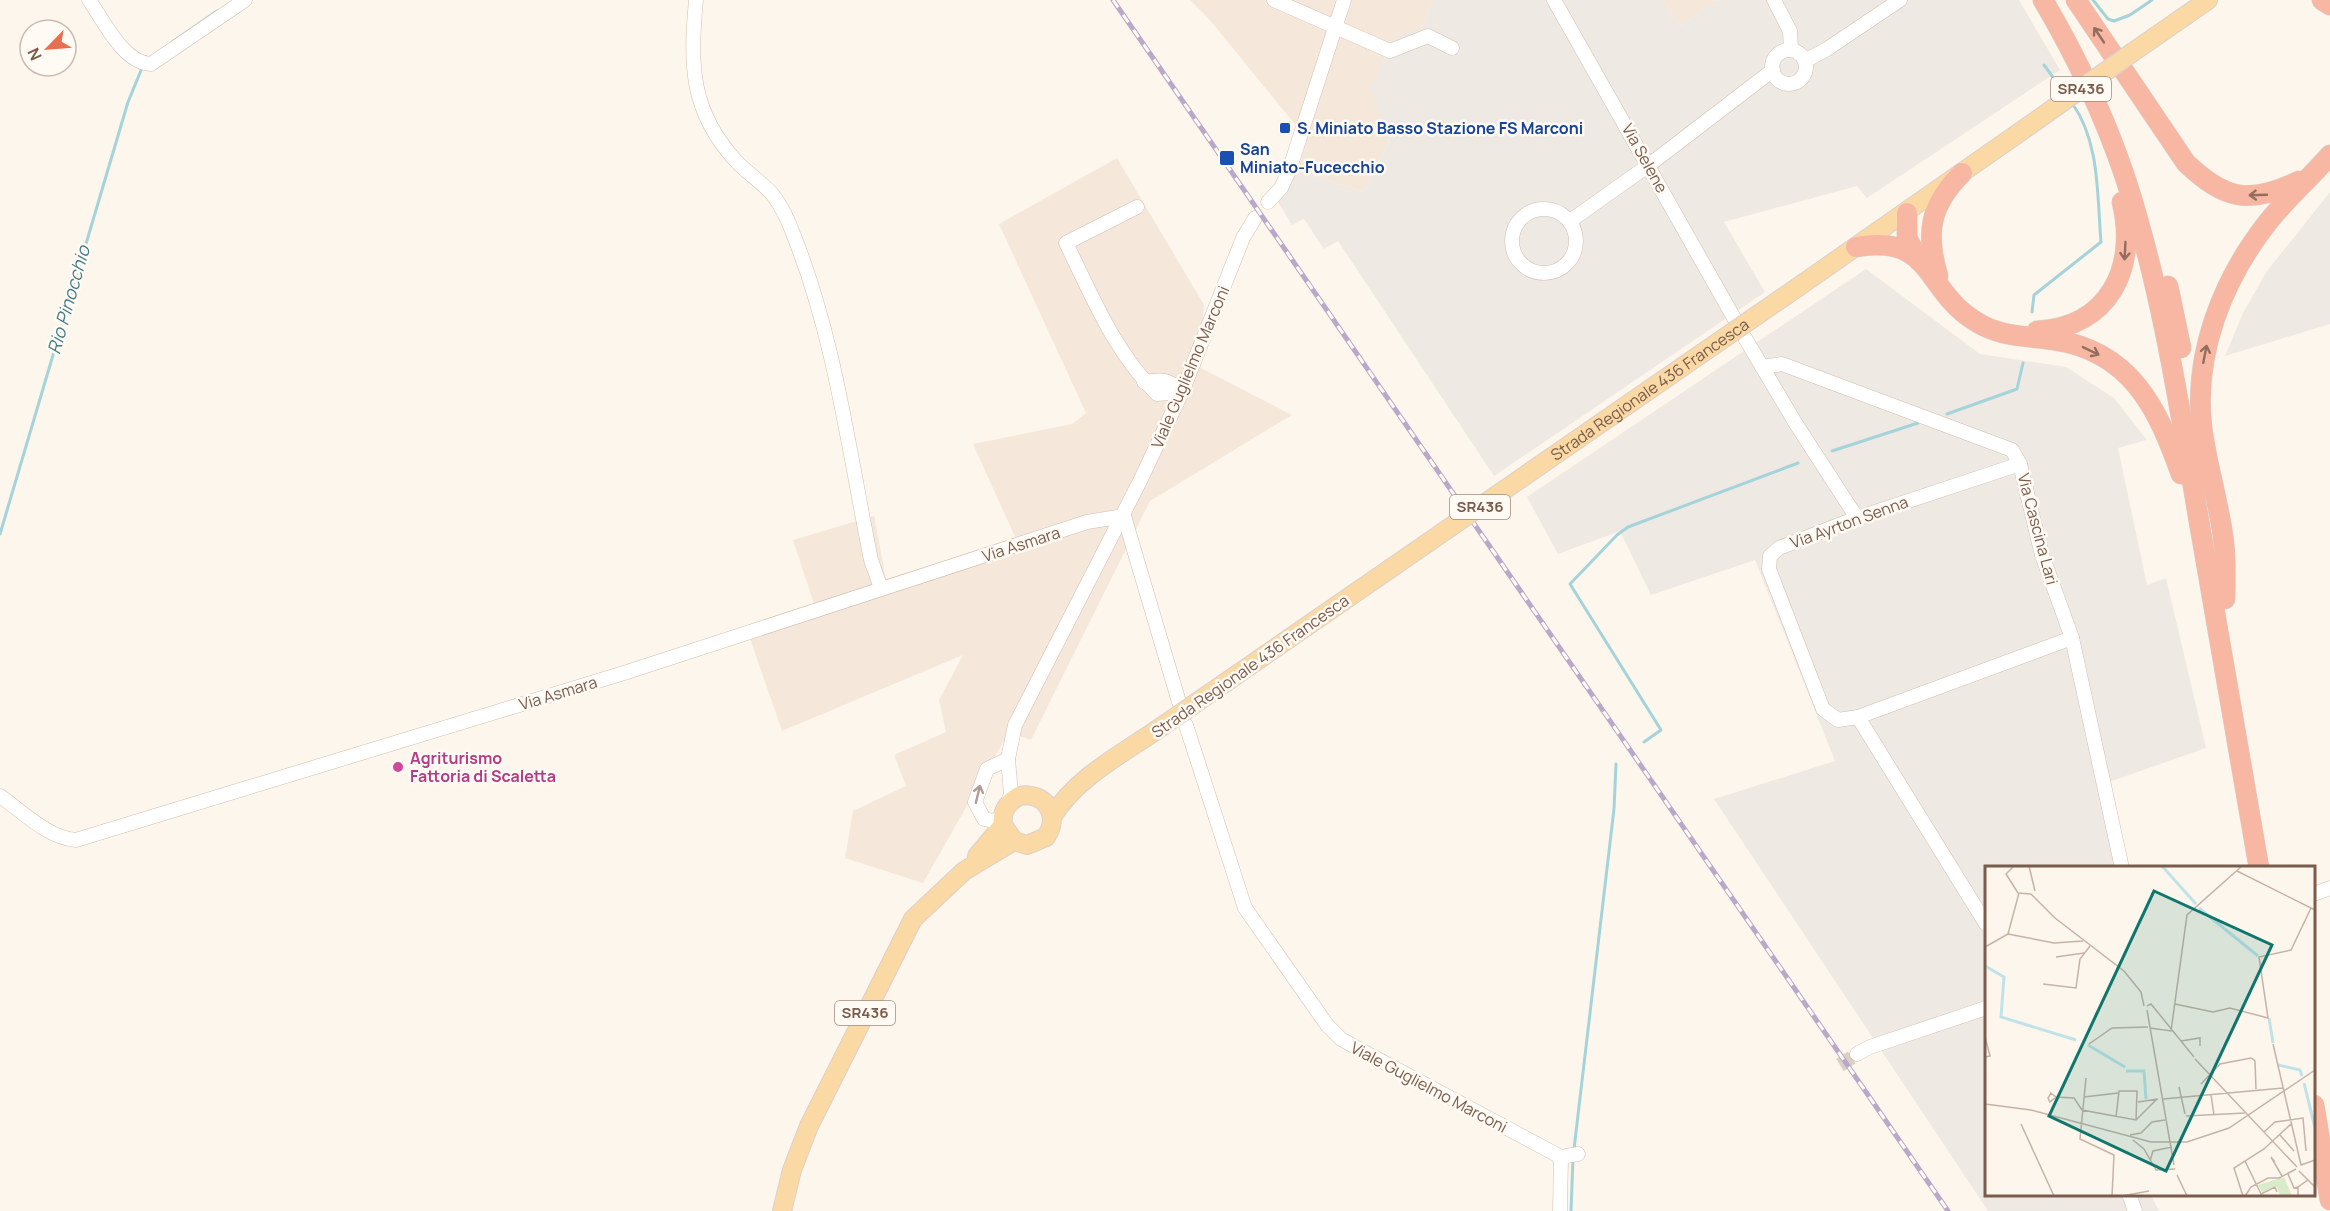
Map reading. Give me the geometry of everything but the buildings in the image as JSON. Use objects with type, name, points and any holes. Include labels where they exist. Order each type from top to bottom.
[{"type":"highway","points":[[2043,0],[2074,53],[2125,177],[2160,312],[2259,866]]},
{"type":"highway","points":[[2057,0],[2090,58],[2118,122],[2157,242],[2175,314],[2272,866]]},
{"type":"highway","points":[[2076,0],[2186,163],[2206,182],[2228,192],[2267,195],[2312,174]]},
{"type":"highway","points":[[2322,0],[2330,5]]},
{"type":"highway","points":[[2014,335],[2062,328],[2086,317],[2105,301],[2116,285],[2124,265],[2125,217],[2114,173],[2074,53]]},
{"type":"highway","points":[[2225,599],[2224,545],[2202,426],[2201,378],[2206,348],[2231,279],[2242,261],[2268,221],[2330,155]]},
{"type":"highway","points":[[1940,285],[1931,255],[1930,237],[1939,202],[1962,173]]},
{"type":"highway","points":[[1908,212],[1908,242],[1955,304],[1974,321],[1996,332],[2067,342],[2096,353],[2124,372],[2152,405],[2167,434],[2185,486],[2222,695],[2242,773]]},
{"type":"highway","points":[[1908,212],[1922,223],[1930,237]]},
{"type":"highway","points":[[1856,247],[1893,245],[1919,259]]},
{"type":"highway","points":[[2315,1117],[2330,1200]]},
{"type":"highway","points":[[2315,1190],[2319,1211]]},
{"type":"main road","name":"Strada Regionale 436 Francesca","points":[[782,1211],[792,1170],[814,1115],[913,919],[964,871],[1019,796],[1037,797],[1069,788],[1090,776],[1908,212],[2208,0]]},
{"type":"main road","name":"Strada Regionale 436 Francesca","points":[[964,871],[1014,841],[1028,845],[1041,841],[1050,831],[1052,817],[1065,799],[1090,776]]},
{"type":"main road","points":[[1037,797],[1048,806],[1052,817]]},
{"type":"main road","points":[[1004,815],[1014,841]]},
{"type":"street","points":[[89,0],[126,52],[139,63],[151,64],[245,0]]},
{"type":"street","points":[[696,0],[691,58],[701,107],[714,132],[735,160],[772,194],[794,234],[827,342],[871,560],[882,588]]},
{"type":"street","points":[[1275,0],[1390,51],[1428,36],[1452,48]]},
{"type":"street","points":[[1268,202],[1289,171],[1344,0]]},
{"type":"street","name":"Via Selene","points":[[1554,0],[1734,318]]},
{"type":"street","points":[[1774,0],[1790,31],[1791,50]]},
{"type":"street","points":[[1805,60],[1827,49],[1900,0]]},
{"type":"street","points":[[1570,221],[1649,165],[1773,70],[1777,56],[1791,50],[1805,60]]},
{"type":"street","points":[[1773,70],[1779,80],[1794,83],[1803,76],[1805,60]]},
{"type":"street","points":[[1137,207],[1066,243],[1111,334],[1133,370],[1173,411]]},
{"type":"street","points":[[1551,210],[1570,221],[1576,241],[1575,251],[1563,268],[1544,274],[1524,267],[1517,260],[1512,249],[1514,228],[1529,212],[1551,210]]},
{"type":"street","name":"Viale Guglielmo Marconi","points":[[1004,815],[1011,794],[1008,762],[1015,725],[1124,516],[1182,392],[1243,238],[1255,218]]},
{"type":"street","points":[[1745,338],[1857,518]]},
{"type":"street","points":[[1144,381],[1163,379],[1180,371],[1197,355]]},
{"type":"street","name":"Via Cascina Lari","points":[[1762,367],[1782,364],[2012,450],[2020,464],[2042,555],[2072,638],[2122,866]]},
{"type":"street","points":[[1163,379],[1173,382],[1182,392]]},
{"type":"street","points":[[1157,394],[1182,392]]},
{"type":"street","name":"Via Ayrton Senna","points":[[2020,464],[1857,518],[1779,548],[1770,556],[1768,569],[1823,708],[1838,720],[1858,717],[2072,638]]},
{"type":"street","points":[[1124,516],[1179,702]]},
{"type":"street","name":"Via Asmara","points":[[0,796],[54,834],[64,839],[76,840],[624,673],[1087,522],[1124,516]]},
{"type":"street","points":[[1858,717],[1985,922]]},
{"type":"street","name":"Viale Guglielmo Marconi","points":[[1186,725],[1245,908],[1334,1032],[1357,1048],[1569,1156],[1560,1211]]},
{"type":"street","points":[[1004,815],[994,821],[984,819],[975,802],[987,769],[1008,762],[1022,787],[1037,797]]},
{"type":"street","points":[[2315,893],[2330,888]]},
{"type":"street","points":[[1857,1054],[1870,1047],[1985,1008]]},
{"type":"street","points":[[2130,1196],[2135,1211]]},
{"type":"shaded area","points":[[1190,0],[1433,0],[1421,29],[1372,87],[1389,141],[1363,192],[1298,170],[1307,139],[1209,19]]},
{"type":"shaded area","points":[[1433,0],[1663,0],[1681,26],[1717,0],[2019,0],[2060,70],[1867,198],[1857,186],[1724,222],[1765,292],[1494,476],[1338,241],[1324,249],[1304,219],[1292,225],[1278,202],[1298,170],[1363,192],[1389,141],[1371,88],[1397,36],[1421,29]]},
{"type":"shaded area","points":[[1663,0],[1717,0],[1681,26]]},
{"type":"shaded area","points":[[1117,158],[1204,305],[1201,368],[1292,415],[1150,501],[1031,740],[1009,732],[923,883],[845,858],[853,811],[906,786],[894,755],[946,732],[939,700],[963,655],[782,731],[746,627],[814,604],[793,540],[874,516],[886,579],[1016,539],[973,444],[1072,424],[1086,413],[999,224]]},
{"type":"shaded area","points":[[2330,192],[2330,324],[2225,356],[2243,313],[2267,271]]},
{"type":"shaded area","points":[[1866,269],[1980,354],[2066,367],[2114,398],[2147,440],[2118,448],[2147,585],[2166,578],[2206,748],[2109,782],[2129,866],[1985,866],[1985,1196],[2152,1196],[2159,1211],[1988,1211],[1714,799],[1835,761],[1755,560],[1651,595],[1620,531],[1558,554],[1527,497]]},
{"type":"waterway","points":[[2093,0],[2108,19],[2114,21],[2130,15],[2152,0]]},
{"type":"waterway","name":"Rio Pinocchio","points":[[171,43],[217,11]]},
{"type":"waterway","points":[[2044,65],[2064,92]]},
{"type":"waterway","name":"Rio Pinocchio","points":[[0,534],[128,102],[142,68]]},
{"type":"waterway","points":[[2032,312],[2034,295],[2101,242],[2096,170],[2088,135],[2072,103]]},
{"type":"waterway","points":[[1947,414],[2017,389],[2023,363]]},
{"type":"waterway","points":[[1832,451],[1918,423]]},
{"type":"waterway","points":[[1644,742],[1661,730],[1570,584],[1617,535],[1628,527],[1798,463]]},
{"type":"waterway","points":[[1574,1149],[1614,809],[1616,764]]},
{"type":"waterway","points":[[1571,1211],[1573,1159]]},
{"type":"tunnel","points":[[1840,1065],[1857,1054]]},
{"type":"railway","points":[[1113,0],[1948,1211]]},
{"type":"place","name":"S. Miniato Basso Stazione FS Marconi","points":[[1285,128]]},
{"type":"place","name":"San Miniato-Fucecchio","points":[[1227,158]]},
{"type":"place","name":"Agriturismo Fattoria di Scaletta","points":[[398,767]]}]
